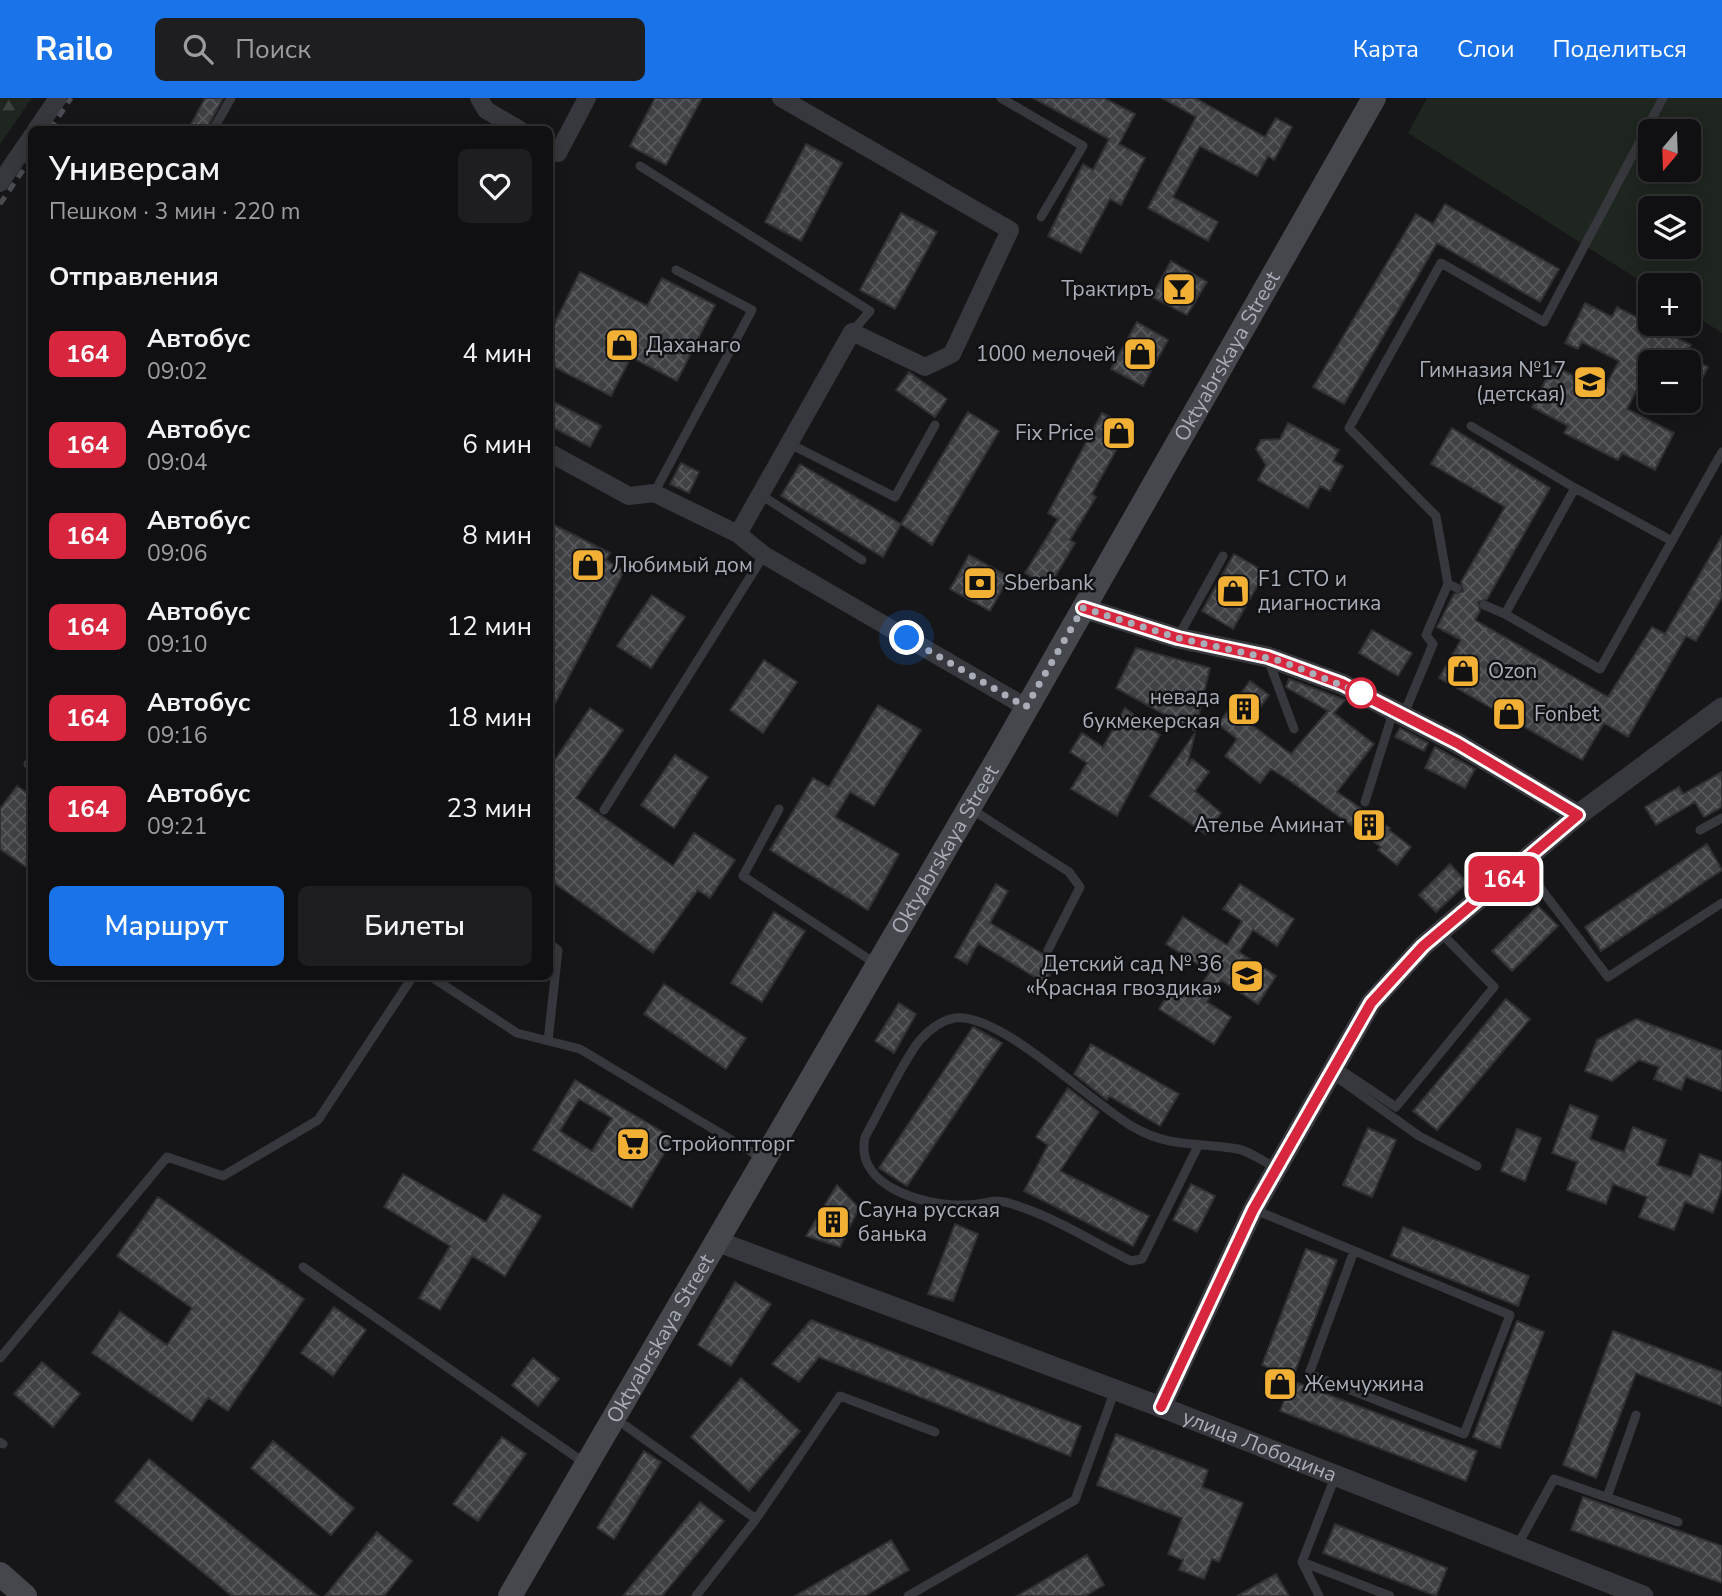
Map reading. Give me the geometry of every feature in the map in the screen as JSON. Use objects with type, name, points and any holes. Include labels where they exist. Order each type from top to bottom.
[{"type":"main road","name":"Oktyabrskaya Street","points":[[510,1596],[723,1243],[764,1160],[1026,707],[1089,610],[1374,98]]},
{"type":"main road","points":[[526,1596],[626,1426],[723,1243],[979,814],[1089,610],[1387,98]]},
{"type":"main road","points":[[0,1574],[25,1596]]},
{"type":"street","points":[[39,126],[58,98]]},
{"type":"street","points":[[479,98],[486,110],[513,126]]},
{"type":"street","points":[[553,149],[558,153],[587,98]]},
{"type":"street","points":[[738,534],[852,332],[925,367],[952,354],[1010,230],[780,98]]},
{"type":"street","points":[[0,183],[28,142]]},
{"type":"street","points":[[553,455],[629,496],[654,493],[738,534],[764,555],[1026,707]]},
{"type":"street","points":[[1089,610],[1178,638],[1268,657],[1380,702],[1578,815]]},
{"type":"street","points":[[1161,1407],[1253,1210],[1371,1003],[1440,932],[1578,815],[1722,708]]},
{"type":"street","name":"улица Лободина","points":[[723,1243],[1161,1407],[1643,1596]]},
{"type":"lane","points":[[215,126],[231,98]]},
{"type":"lane","points":[[1001,98],[1083,146],[1041,217]]},
{"type":"lane","points":[[1404,714],[1433,644],[1426,635],[1452,586],[1436,516],[1349,428],[1441,263],[1544,322],[1663,98]]},
{"type":"lane","points":[[640,166],[870,311],[852,332]]},
{"type":"lane","points":[[654,493],[752,310],[676,270]]},
{"type":"lane","points":[[790,444],[895,497],[935,425]]},
{"type":"lane","points":[[1471,426],[1575,488],[1672,541]]},
{"type":"lane","points":[[1483,605],[1505,614],[1600,669],[1722,452]]},
{"type":"lane","points":[[1505,614],[1575,488]]},
{"type":"lane","points":[[761,495],[862,560]]},
{"type":"lane","points":[[604,810],[764,555]]},
{"type":"lane","points":[[1178,638],[1223,555]]},
{"type":"lane","points":[[1268,657],[1294,729]]},
{"type":"lane","points":[[1365,802],[1391,719],[1380,702]]},
{"type":"lane","points":[[779,810],[743,876],[877,965]]},
{"type":"lane","points":[[979,814],[1069,872],[1080,887],[1048,950]]},
{"type":"lane","points":[[1700,830],[1722,818]]},
{"type":"lane","points":[[1522,864],[1608,977],[1722,903]]},
{"type":"lane","points":[[1331,1069],[1396,1107],[1494,986],[1440,932]]},
{"type":"lane","points":[[548,1041],[558,950],[553,946]]},
{"type":"lane","points":[[0,1358],[167,1157],[223,1176],[318,1120],[411,980]]},
{"type":"lane","points":[[436,980],[517,1033],[580,1049],[764,1160]]},
{"type":"lane","points":[[1198,1146],[1142,1259],[1131,1261],[1023,1207],[1004,1201],[995,1199],[965,1205],[920,1199],[887,1187],[868,1168],[861,1153],[865,1138],[920,1041],[941,1022],[957,1018],[977,1021],[1009,1037],[1135,1128],[1175,1144],[1198,1146],[1240,1150],[1276,1168]]},
{"type":"lane","points":[[1331,1069],[1419,1136],[1478,1166]]},
{"type":"lane","points":[[1253,1210],[1354,1251],[1510,1315],[1464,1434],[1309,1374],[1354,1251]]},
{"type":"lane","points":[[303,1267],[587,1465]]},
{"type":"lane","points":[[908,1596],[1074,1500],[1115,1390]]},
{"type":"lane","points":[[696,1596],[756,1519],[840,1396],[935,1432]]},
{"type":"lane","points":[[1607,1497],[1636,1415]]},
{"type":"lane","points":[[626,1426],[756,1519]]},
{"type":"lane","points":[[1319,1596],[1302,1562],[1335,1477]]},
{"type":"lane","points":[[1516,1547],[1553,1479],[1678,1522]]},
{"type":"lane","points":[[1302,1562],[1390,1596]]},
{"type":"green space","points":[[0,98],[32,98],[0,144]]},
{"type":"green space","points":[[1427,98],[1722,98],[1722,333],[1701,320],[1701,273],[1638,273],[1638,279],[1408,133]]},
{"type":"building","points":[[205,98],[223,98],[208,126],[190,126]]},
{"type":"building","points":[[655,98],[702,98],[666,165],[630,146]]},
{"type":"building","points":[[1033,98],[1104,98],[1135,114],[1119,144],[1145,158],[1121,205],[1110,199],[1081,253],[1048,236],[1083,164],[1093,170],[1109,139]]},
{"type":"building","points":[[1162,98],[1195,98],[1265,137],[1276,118],[1292,127],[1274,160],[1268,156],[1257,176],[1200,146],[1173,197],[1218,222],[1208,241],[1148,208],[1196,117]]},
{"type":"building","points":[[806,144],[842,163],[801,241],[765,222]]},
{"type":"building","points":[[1445,204],[1559,269],[1540,302],[1437,243],[1344,404],[1313,387],[1416,214],[1433,224]]},
{"type":"building","points":[[901,213],[937,232],[895,309],[860,290]]},
{"type":"building","name":"Трактиръ","points":[[1171,261],[1207,282],[1187,315],[1152,297]]},
{"type":"building","name":"Даханаго","points":[[580,272],[647,306],[662,278],[715,305],[677,381],[631,357],[611,396],[553,367],[553,326]]},
{"type":"building","points":[[1585,303],[1612,317],[1617,307],[1638,318],[1638,336],[1673,336],[1691,345],[1688,350],[1638,350],[1638,387],[1627,409],[1674,433],[1655,470],[1622,453],[1618,460],[1564,433],[1568,426],[1532,407],[1553,365],[1603,391],[1619,361],[1582,342],[1578,349],[1565,343]]},
{"type":"building","name":"1000 мелочей","points":[[1137,322],[1168,340],[1143,386],[1111,369]]},
{"type":"building","points":[[1701,363],[1708,367],[1701,381]]},
{"type":"building","points":[[909,372],[947,399],[935,417],[896,390]]},
{"type":"building","points":[[553,402],[601,426],[590,447],[553,428]]},
{"type":"building","points":[[968,412],[999,431],[932,545],[901,524]]},
{"type":"building","points":[[1102,413],[1129,427],[1092,494],[1096,497],[1070,540],[1075,543],[1049,587],[1025,573],[1058,519],[1048,513]]},
{"type":"building","points":[[1288,423],[1339,450],[1333,461],[1343,466],[1330,491],[1320,486],[1308,508],[1258,480],[1266,465],[1256,449],[1261,440],[1280,439]]},
{"type":"building","points":[[1452,428],[1550,488],[1487,599],[1478,602],[1480,611],[1475,620],[1608,697],[1652,627],[1665,634],[1722,536],[1722,597],[1696,641],[1686,636],[1628,737],[1604,723],[1582,760],[1439,678],[1461,640],[1437,627],[1454,594],[1463,591],[1461,582],[1505,507],[1431,464]]},
{"type":"building","points":[[681,463],[699,472],[689,493],[670,484]]},
{"type":"building","points":[[800,464],[901,524],[883,557],[781,496]]},
{"type":"building","points":[[553,524],[610,553],[606,560],[624,571],[553,707]]},
{"type":"building","name":"F1 СТО и диагностика","points":[[1234,554],[1265,572],[1233,629],[1202,611]]},
{"type":"building","name":"Sberbank","points":[[969,555],[1009,577],[990,611],[950,589]]},
{"type":"building","points":[[652,595],[685,617],[651,668],[617,646]]},
{"type":"building","points":[[1372,630],[1412,653],[1398,676],[1359,653]]},
{"type":"building","points":[[1136,648],[1210,668],[1195,731],[1116,688]]},
{"type":"building","points":[[764,660],[797,682],[763,733],[730,710]]},
{"type":"building","points":[[1289,679],[1345,700],[1334,713],[1374,744],[1337,792],[1390,828],[1389,830],[1411,847],[1397,865],[1378,850],[1381,847],[1290,781],[1271,769],[1260,783],[1225,756],[1237,739],[1218,724],[1250,681],[1269,695],[1249,723],[1291,754],[1328,711],[1286,687]]},
{"type":"building","points":[[878,705],[921,730],[874,806],[850,792],[835,817],[899,854],[868,910],[770,850],[813,778],[829,787]]},
{"type":"building","points":[[590,708],[623,730],[576,798],[673,866],[694,833],[735,860],[710,898],[698,890],[653,953],[553,882],[553,763]]},
{"type":"building","points":[[1125,708],[1160,735],[1117,816],[1071,789],[1087,763],[1070,752],[1082,733],[1103,747]]},
{"type":"building","points":[[1400,728],[1428,743],[1424,751],[1395,737]]},
{"type":"building","points":[[1195,733],[1187,766],[1192,759],[1209,772],[1195,791],[1221,813],[1206,834],[1150,796]]},
{"type":"building","points":[[1435,747],[1475,769],[1465,788],[1425,768]]},
{"type":"building","points":[[675,755],[708,777],[674,828],[641,805]]},
{"type":"building","points":[[1722,772],[1722,807],[1704,817],[1695,802],[1656,825],[1645,807],[1679,787],[1683,794]]},
{"type":"building","points":[[17,786],[28,793],[28,868],[0,849],[0,809]]},
{"type":"building","points":[[1707,844],[1722,870],[1601,951],[1585,927]]},
{"type":"building","points":[[1450,864],[1467,883],[1436,912],[1419,895]]},
{"type":"building","points":[[996,884],[1008,891],[990,923],[1057,962],[1045,983],[978,943],[967,964],[955,957]]},
{"type":"building","points":[[1240,884],[1294,919],[1277,946],[1253,930],[1239,952],[1276,976],[1258,1004],[1221,980],[1207,1002],[1231,1017],[1214,1044],[1159,1009],[1176,982],[1195,994],[1210,972],[1166,944],[1183,917],[1227,945],[1242,921],[1223,909]]},
{"type":"building","points":[[1538,906],[1558,926],[1512,971],[1492,951]]},
{"type":"building","points":[[774,912],[805,931],[762,1002],[731,983]]},
{"type":"building","points":[[664,984],[746,1038],[726,1069],[644,1014]]},
{"type":"building","points":[[1506,999],[1530,1019],[1437,1130],[1413,1111]]},
{"type":"building","points":[[899,1003],[916,1014],[894,1053],[875,1041]]},
{"type":"building","points":[[1636,1019],[1722,1051],[1722,1091],[1686,1077],[1681,1090],[1654,1079],[1659,1067],[1639,1060],[1612,1081],[1585,1071],[1597,1040]]},
{"type":"building","points":[[973,1027],[1002,1043],[907,1186],[879,1168]]},
{"type":"building","points":[[1091,1044],[1179,1094],[1160,1126],[1109,1096],[1107,1100],[1074,1074]]},
{"type":"building","name":"Стройоптторг","points":[[575,1080],[673,1138],[632,1208],[533,1150]],"holes":[[[579,1099],[612,1118],[592,1151],[560,1131]]]},
{"type":"building","points":[[1068,1088],[1099,1112],[1060,1171],[1149,1216],[1133,1246],[1024,1191],[1048,1145],[1036,1137]]},
{"type":"building","points":[[1570,1105],[1598,1116],[1590,1139],[1624,1152],[1633,1127],[1666,1140],[1657,1165],[1691,1177],[1700,1154],[1722,1162],[1722,1188],[1713,1213],[1685,1202],[1674,1230],[1639,1217],[1647,1197],[1613,1184],[1606,1204],[1567,1190],[1577,1162],[1552,1153]]},
{"type":"building","points":[[1368,1128],[1396,1140],[1372,1197],[1343,1185]]},
{"type":"building","points":[[1517,1129],[1541,1138],[1525,1181],[1501,1171]]},
{"type":"building","points":[[403,1174],[486,1222],[503,1194],[541,1216],[505,1276],[472,1256],[440,1310],[419,1298],[450,1246],[384,1207]]},
{"type":"building","points":[[1191,1184],[1215,1196],[1197,1232],[1173,1220]]},
{"type":"building","name":"Сауна русская банька","points":[[837,1185],[859,1208],[840,1247],[806,1236]]},
{"type":"building","points":[[158,1197],[304,1299],[228,1411],[208,1398],[192,1421],[92,1353],[120,1312],[167,1345],[192,1308],[117,1256]]},
{"type":"building","points":[[955,1224],[978,1234],[953,1301],[928,1294]]},
{"type":"building","points":[[1403,1227],[1529,1276],[1518,1306],[1391,1256]]},
{"type":"building","points":[[1306,1249],[1337,1260],[1293,1377],[1262,1365]]},
{"type":"building","points":[[735,1282],[771,1304],[731,1366],[698,1345]]},
{"type":"building","points":[[334,1307],[366,1330],[333,1376],[301,1353]]},
{"type":"building","points":[[811,1320],[1081,1426],[1070,1456],[819,1357],[799,1382],[772,1364]]},
{"type":"building","points":[[1517,1321],[1544,1332],[1500,1448],[1473,1437]]},
{"type":"building","points":[[1613,1331],[1722,1372],[1722,1406],[1636,1373],[1596,1478],[1563,1465]]},
{"type":"building","points":[[533,1358],[559,1379],[538,1406],[512,1385]]},
{"type":"building","points":[[42,1362],[80,1394],[53,1427],[14,1394]]},
{"type":"building","points":[[741,1378],[800,1431],[749,1491],[691,1437]]},
{"type":"building","points":[[1292,1381],[1477,1451],[1466,1481],[1280,1411]]},
{"type":"building","points":[[1116,1434],[1208,1470],[1202,1487],[1243,1503],[1219,1562],[1212,1559],[1204,1579],[1179,1570],[1183,1560],[1168,1554],[1182,1518],[1097,1485]]},
{"type":"building","points":[[502,1437],[526,1454],[478,1521],[453,1504]]},
{"type":"building","points":[[273,1441],[354,1508],[331,1535],[251,1468]]},
{"type":"building","points":[[644,1451],[661,1462],[614,1539],[597,1528]]},
{"type":"building","points":[[149,1459],[318,1596],[232,1596],[115,1501]]},
{"type":"building","points":[[1583,1497],[1722,1546],[1722,1583],[1571,1530]]},
{"type":"building","points":[[700,1502],[724,1521],[662,1596],[623,1596]]},
{"type":"building","points":[[1335,1524],[1447,1568],[1436,1596],[1323,1553]]},
{"type":"building","points":[[377,1532],[412,1561],[384,1596],[325,1596]]},
{"type":"building","points":[[891,1540],[909,1570],[865,1596],[795,1596]]},
{"type":"building","points":[[1087,1555],[1104,1585],[1085,1596],[1017,1596]]},
{"type":"building","points":[[1276,1574],[1289,1596],[1237,1596]]},
{"type":"railway","points":[[53,126],[71,98]]},
{"type":"railway","points":[[0,204],[28,163]]},
{"type":"bus line","name":"164","points":[[1083,608],[1178,638],[1268,657],[1342,684],[1457,743],[1578,815],[1423,946],[1371,1003],[1329,1072],[1253,1210],[1161,1407]]},
{"type":"place","name":"Трактиръ","points":[[1179,289]]},
{"type":"place","name":"Даханаго","points":[[622,345]]},
{"type":"place","name":"1000 мелочей","points":[[1140,354]]},
{"type":"place","name":"Гимназия №17 (детская)","points":[[1590,382]]},
{"type":"place","name":"Fix Price","points":[[1119,433]]},
{"type":"place","name":"Любимый дом","points":[[588,565]]},
{"type":"place","name":"Sberbank","points":[[980,583]]},
{"type":"place","name":"F1 СТО и диагностика","points":[[1233,591]]},
{"type":"place","name":"Ozon","points":[[1463,671]]},
{"type":"place","name":"невада букмекерская","points":[[1244,709]]},
{"type":"place","name":"Fonbet","points":[[1509,714]]},
{"type":"place","name":"Ателье Аминат","points":[[1369,825]]},
{"type":"place","name":"Детский сад № 36 «Красная гвоздика»","points":[[1247,976]]},
{"type":"place","name":"Стройоптторг","points":[[633,1144]]},
{"type":"place","name":"Сауна русская банька","points":[[833,1222]]},
{"type":"place","name":"Жемчужина","points":[[1280,1384]]},
{"type":"route","points":[[907,638],[1026,707],[1083,608],[1178,638],[1268,657],[1361,693]]}]
